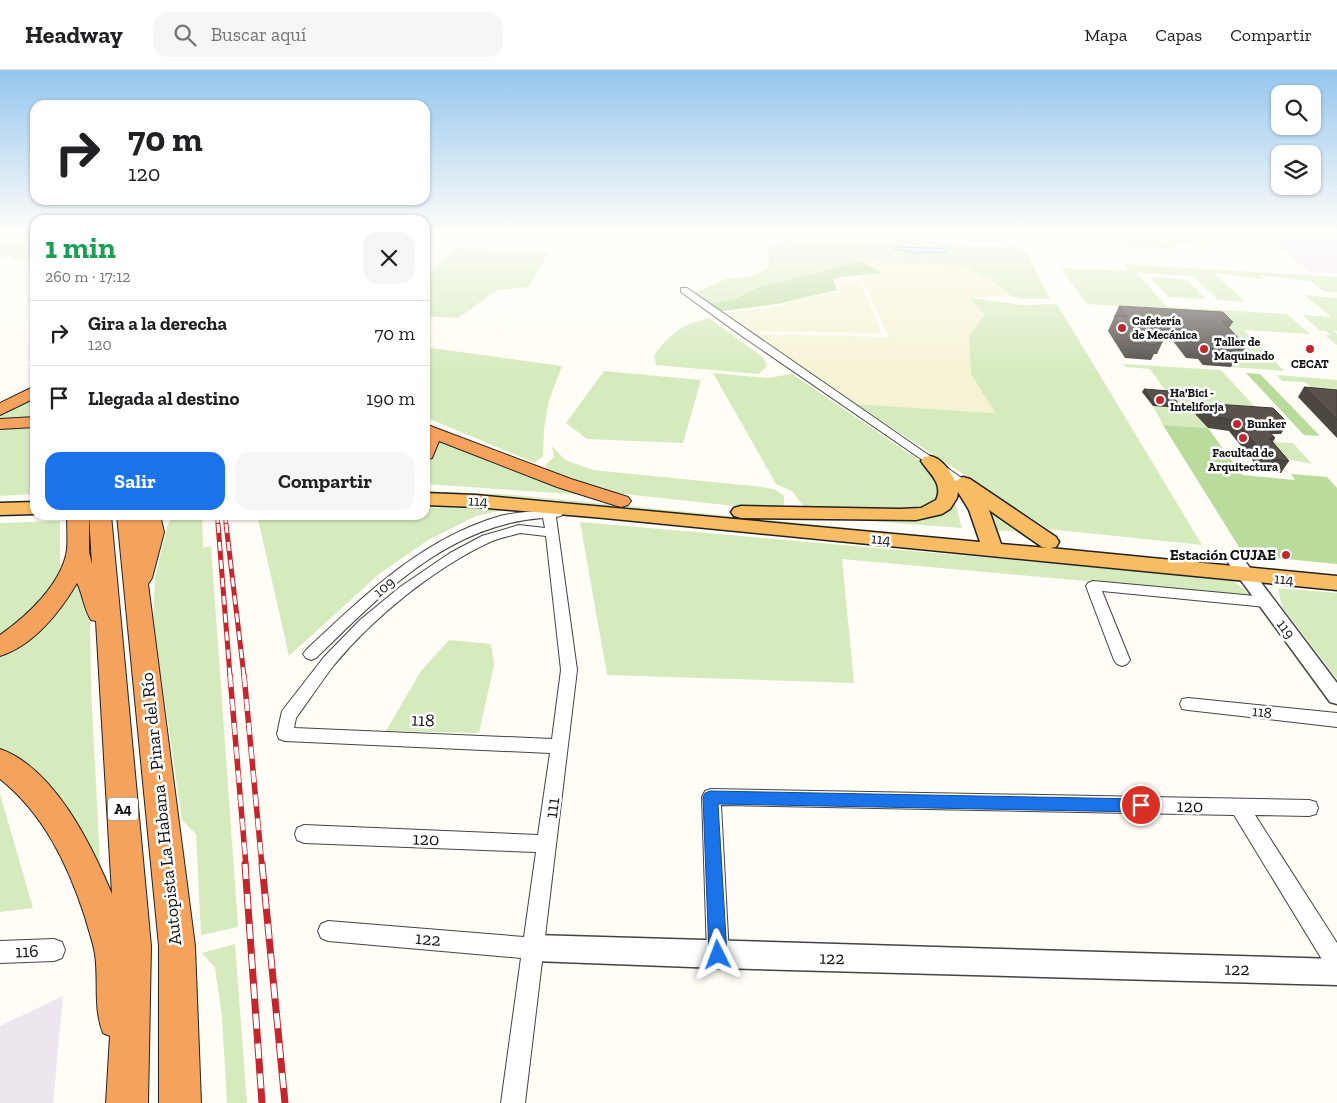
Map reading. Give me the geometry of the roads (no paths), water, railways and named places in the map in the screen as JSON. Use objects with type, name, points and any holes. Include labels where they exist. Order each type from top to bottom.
[{"type":"highway","points":[[0,410],[30,394]]},
{"type":"highway","points":[[0,424],[30,422]]},
{"type":"highway","points":[[430,432],[564,482],[621,501]]},
{"type":"highway","points":[[740,512],[906,515],[925,513],[940,506],[948,496],[949,484],[942,472],[930,461]]},
{"type":"highway","points":[[963,484],[1049,542]]},
{"type":"highway","points":[[963,484],[963,504],[982,542]]},
{"type":"highway","name":"114","points":[[430,488],[474,489],[740,512],[982,542],[1049,542],[1337,583]]},
{"type":"highway","name":"114","points":[[430,498],[982,542],[1240,568],[1337,570]]},
{"type":"highway","points":[[0,501],[30,505]]},
{"type":"highway","points":[[0,509],[30,505]]},
{"type":"highway","points":[[78,520],[78,552],[83,573],[94,593],[112,656]]},
{"type":"highway","name":"Autopista La Habana - Pinar del Río","points":[[100,520],[133,946],[128,1103]]},
{"type":"highway","name":"Autopista La Habana - Pinar del Río","points":[[129,520],[138,587],[158,786],[177,946],[180,1103]]},
{"type":"highway","points":[[138,587],[153,532],[150,520]]},
{"type":"highway","points":[[0,647],[25,630],[53,601],[63,587],[78,552]]},
{"type":"highway","points":[[0,762],[17,775],[44,802],[71,843],[95,893],[113,951],[121,1103]]},
{"type":"street","points":[[684,290],[963,484]]},
{"type":"street","points":[[311,654],[391,580],[426,554],[461,535],[504,519],[549,514],[604,512]]},
{"type":"street","name":"111","points":[[513,1103],[569,670],[549,514]]},
{"type":"street","name":"109","points":[[285,734],[288,716],[328,661],[365,624],[405,590],[455,556],[487,538],[519,530],[550,533]]},
{"type":"street","name":"119","points":[[1240,568],[1337,697]]},
{"type":"street","points":[[1122,660],[1093,586],[1266,602]]},
{"type":"street","name":"118","points":[[1188,704],[1337,720]]},
{"type":"street","name":"118","points":[[285,734],[560,746]]},
{"type":"street","name":"120","points":[[718,955],[710,797],[1309,808]]},
{"type":"street","points":[[1239,807],[1337,963]]},
{"type":"street","name":"120","points":[[304,834],[548,844]]},
{"type":"street","name":"122","points":[[328,931],[534,948],[1337,972]]},
{"type":"street","name":"116","points":[[0,952],[54,950]]},
{"type":"railway","points":[[218,520],[218,525]]},
{"type":"railway","points":[[226,520],[226,525]]},
{"type":"railway","points":[[218,524],[230,676]]},
{"type":"railway","points":[[226,524],[244,676]]},
{"type":"railway","points":[[230,675],[246,866]]},
{"type":"railway","points":[[244,675],[262,866]]},
{"type":"railway","points":[[245,864],[262,1103]]},
{"type":"railway","points":[[262,864],[285,1103]]},
{"type":"place","name":"Cafetería de Mecánica","points":[[1122,328]]},
{"type":"place","name":"Taller de Maquinado","points":[[1204,349]]},
{"type":"place","name":"CECAT","points":[[1310,349]]},
{"type":"place","name":"Ha'Bici - Inteliforja","points":[[1160,400]]},
{"type":"place","name":"Bunker","points":[[1237,424]]},
{"type":"place","name":"Facultad de Arquitectura","points":[[1243,438]]},
{"type":"place","name":"Estación CUJAE","points":[[1286,555]]}]
